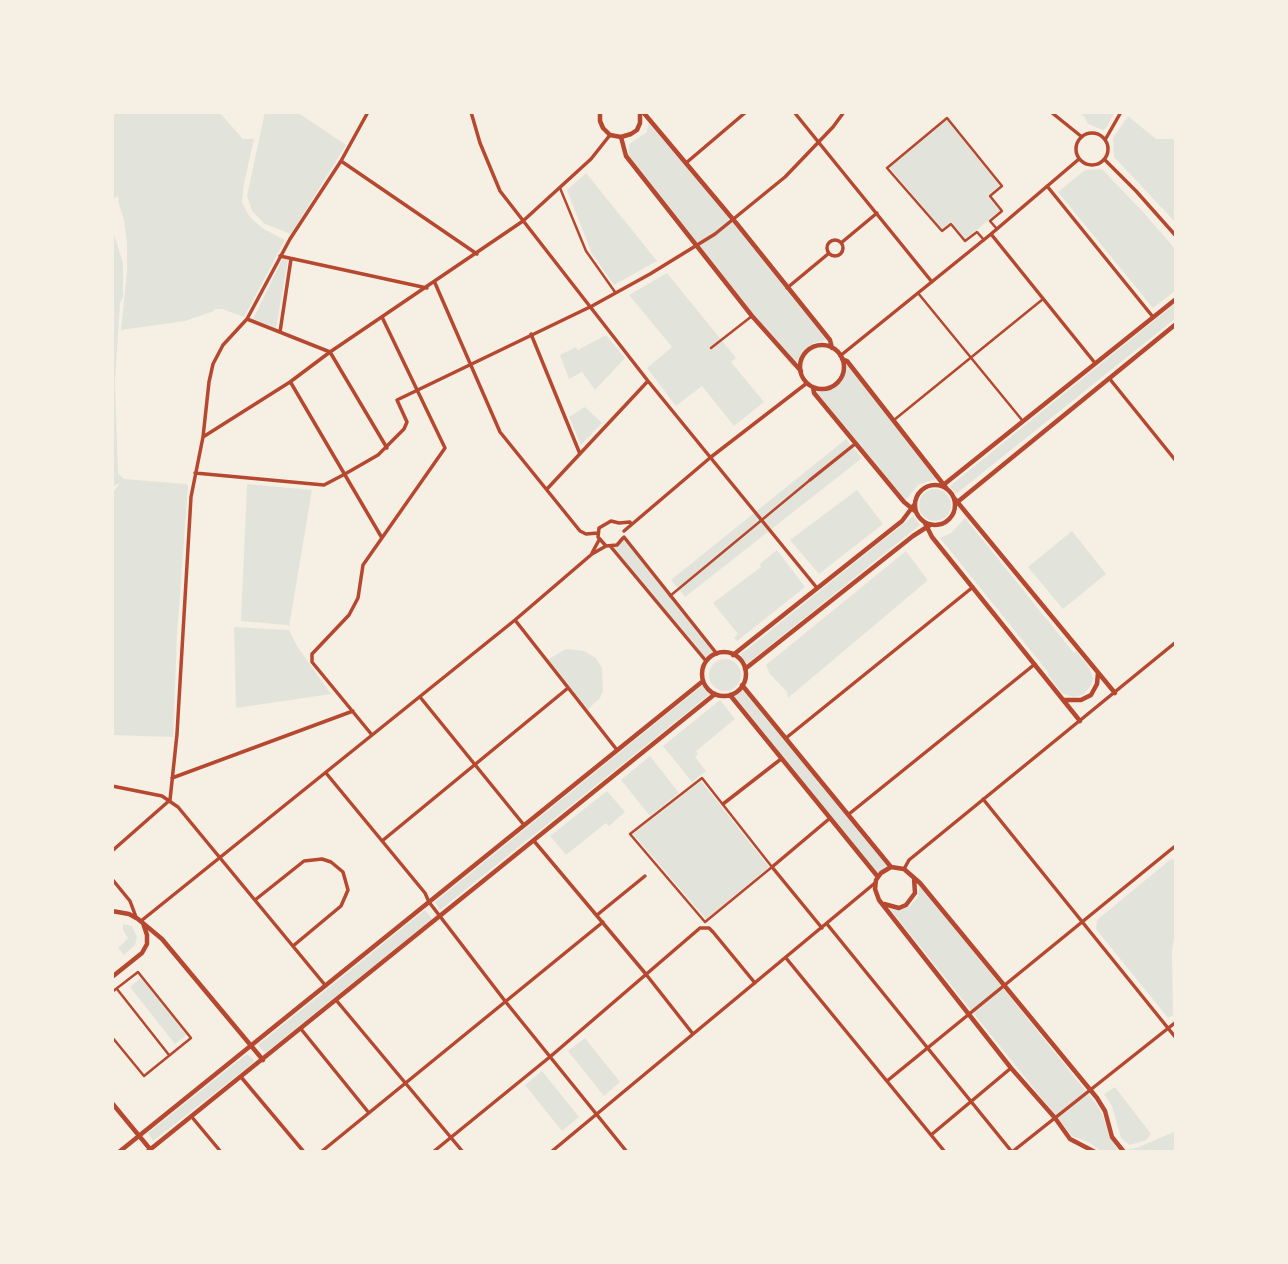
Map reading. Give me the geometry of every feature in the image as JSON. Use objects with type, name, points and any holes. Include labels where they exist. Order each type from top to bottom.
[{"type":"street","points":[[112,851],[170,800],[177,734],[186,559],[195,473],[213,364],[223,345],[247,319],[280,256],[341,161],[368,112]]},
{"type":"street","points":[[471,112],[480,143],[500,191],[648,381],[817,588]]},
{"type":"street","points":[[600,112],[600,121],[610,135],[621,137],[636,130],[642,112]]},
{"type":"street","points":[[642,112],[734,220],[830,340],[832,348]]},
{"type":"street","points":[[686,163],[746,112]]},
{"type":"street","points":[[794,112],[932,282]]},
{"type":"street","points":[[195,473],[324,485],[345,474],[387,448],[404,429],[407,422],[397,400],[592,306],[696,246],[734,220],[785,177],[844,112]]},
{"type":"street","points":[[1051,112],[1082,137]]},
{"type":"street","points":[[1105,141],[1121,112]]},
{"type":"street","points":[[984,240],[977,232],[965,241],[951,224],[942,231],[887,168],[947,118],[1002,186],[990,196],[1002,211],[990,221],[997,229]]},
{"type":"street","points":[[203,437],[290,382],[523,221],[591,159],[610,135]]},
{"type":"street","points":[[1098,135],[1105,141],[1108,150],[1104,159],[1092,165],[1079,159],[1076,146],[1082,137],[1098,135]]},
{"type":"street","points":[[621,137],[626,156],[807,383],[813,387],[826,388],[837,382],[843,370],[841,357]]},
{"type":"street","points":[[841,357],[1079,159]]},
{"type":"street","points":[[1104,159],[1176,236]]},
{"type":"street","points":[[341,161],[477,254]]},
{"type":"street","points":[[1047,186],[1153,317]]},
{"type":"street","points":[[560,188],[586,251],[615,292]]},
{"type":"street","points":[[841,243],[877,213]]},
{"type":"street","points":[[991,234],[1096,364]]},
{"type":"street","points":[[828,254],[830,242],[841,243]]},
{"type":"street","points":[[828,254],[840,255],[841,243]]},
{"type":"street","points":[[787,288],[828,254]]},
{"type":"street","points":[[280,256],[427,288]]},
{"type":"street","points":[[279,332],[291,259]]},
{"type":"street","points":[[435,283],[500,432],[580,531],[586,534],[598,533]]},
{"type":"street","points":[[918,293],[1023,422]]},
{"type":"street","points":[[894,420],[1044,298]]},
{"type":"street","points":[[733,655],[902,521],[914,509],[918,493],[923,488],[945,487],[1176,299]]},
{"type":"street","points":[[711,348],[752,316]]},
{"type":"street","points":[[372,735],[312,662],[312,654],[349,615],[358,598],[363,565],[445,448],[382,317]]},
{"type":"street","points":[[247,319],[330,352],[387,448]]},
{"type":"street","points":[[745,669],[927,525],[948,521],[955,501],[1176,324]]},
{"type":"street","points":[[1170,328],[1176,336]]},
{"type":"street","points":[[531,334],[580,454]]},
{"type":"street","points":[[800,371],[800,362],[808,350],[822,345],[832,348],[848,361],[955,501],[1115,693]]},
{"type":"street","points":[[1109,378],[1176,461]]},
{"type":"street","points":[[547,490],[648,381]]},
{"type":"street","points":[[290,382],[382,538]]},
{"type":"street","points":[[624,531],[711,457],[807,383]]},
{"type":"street","points":[[813,387],[814,393],[904,502],[914,509],[927,525],[1080,722]]},
{"type":"street","points":[[670,596],[857,442]]},
{"type":"street","points":[[632,522],[606,522],[599,528],[600,540],[608,546],[706,662]]},
{"type":"street","points":[[619,523],[624,537],[717,653],[733,655],[742,662],[745,669],[742,685],[730,695],[716,694],[706,688],[703,681],[702,671],[706,662],[717,653]]},
{"type":"street","points":[[140,920],[420,697],[592,554],[608,546],[617,545],[624,537]]},
{"type":"street","points":[[592,554],[600,540]]},
{"type":"street","points":[[786,738],[973,587]]},
{"type":"street","points":[[515,620],[617,750]]},
{"type":"street","points":[[904,869],[909,860],[1176,642]]},
{"type":"street","points":[[849,814],[1035,664]]},
{"type":"street","points":[[1062,699],[1074,701],[1086,698],[1094,691],[1098,673]]},
{"type":"street","points":[[119,1152],[703,681]]},
{"type":"street","points":[[742,685],[891,867],[904,869],[914,877],[1005,986],[1090,1090],[1105,1111],[1108,1129],[1116,1144],[1124,1152]]},
{"type":"street","points":[[382,841],[568,688]]},
{"type":"street","points":[[112,1103],[150,1151],[716,694]]},
{"type":"street","points":[[730,695],[876,880],[877,896],[968,1015],[1070,1139],[1095,1152]]},
{"type":"street","points":[[420,697],[524,825]]},
{"type":"street","points":[[172,778],[352,711]]},
{"type":"street","points":[[723,804],[781,759]]},
{"type":"street","points":[[326,772],[425,893],[429,902],[505,1001],[627,1152]]},
{"type":"street","points":[[822,928],[772,867],[702,778],[630,834],[705,922],[772,867],[829,818]]},
{"type":"street","points":[[112,786],[170,800],[325,985]]},
{"type":"street","points":[[983,799],[1176,1038]]},
{"type":"street","points":[[534,841],[693,1034]]},
{"type":"street","points":[[887,1081],[1175,848]]},
{"type":"street","points":[[255,900],[304,861],[322,859],[331,862],[343,872],[348,890],[341,906],[293,946]]},
{"type":"street","points":[[551,1152],[827,924],[891,867]]},
{"type":"street","points":[[597,915],[645,876]]},
{"type":"street","points":[[883,903],[890,907],[906,905],[915,893],[914,877]]},
{"type":"street","points":[[112,879],[130,901],[147,935],[147,944],[142,953],[112,977]]},
{"type":"street","points":[[112,911],[140,920],[162,939],[263,1060]]},
{"type":"street","points":[[321,1152],[603,922]]},
{"type":"street","points":[[827,924],[1012,1152],[1176,1022]]},
{"type":"street","points":[[433,1152],[551,1056],[694,931],[704,927],[713,932],[755,983]]},
{"type":"street","points":[[786,958],[945,1152]]},
{"type":"street","points":[[112,992],[138,972],[191,1038],[145,1076],[112,1037]]},
{"type":"street","points":[[117,989],[170,1056]]},
{"type":"street","points":[[336,1000],[463,1152]]},
{"type":"street","points":[[301,1029],[369,1113]]},
{"type":"street","points":[[931,1135],[1011,1068]]},
{"type":"street","points":[[241,1077],[304,1152]]},
{"type":"street","points":[[191,1116],[221,1152]]},
{"type":"shaded area","points":[[112,112],[219,112],[243,139],[254,139],[242,202],[249,216],[262,228],[285,240],[244,317],[215,309],[185,321],[121,330],[127,243],[119,199],[117,196],[112,200]]},
{"type":"shaded area","points":[[265,112],[297,112],[346,145],[291,234],[265,224],[252,211],[247,196]]},
{"type":"shaded area","points":[[1078,112],[1115,112],[1103,130],[1088,124],[1085,117]]},
{"type":"shaded area","points":[[1128,116],[1156,139],[1176,139],[1176,223],[1114,157],[1113,138]]},
{"type":"shaded area","points":[[946,119],[1000,186],[988,195],[1000,211],[965,239],[952,222],[942,229],[889,167]]},
{"type":"shaded area","points":[[649,124],[734,220],[829,339],[805,349],[793,368],[628,155],[629,144],[646,133]]},
{"type":"shaded area","points":[[1102,169],[1176,250],[1176,290],[1153,308],[1058,192],[1085,170]]},
{"type":"shaded area","points":[[586,173],[657,261],[614,285],[592,254],[567,190]]},
{"type":"shaded area","points":[[112,228],[123,263],[123,297],[120,303],[115,382],[118,473],[124,479],[188,486],[173,737],[112,735],[112,493],[120,483],[112,487]]},
{"type":"shaded area","points":[[283,258],[288,260],[276,328],[253,319]]},
{"type":"shaded area","points":[[667,273],[736,358],[731,362],[764,402],[734,426],[702,386],[676,406],[647,368],[672,347],[629,295]]},
{"type":"shaded area","points":[[1176,303],[1176,318],[956,494],[950,486]]},
{"type":"shaded area","points":[[606,335],[625,358],[595,390],[582,372],[569,379],[560,355],[576,347],[578,350]]},
{"type":"shaded area","points":[[847,361],[939,478],[918,485],[904,502],[812,390],[828,390],[842,381]]},
{"type":"shaded area","points":[[585,407],[602,423],[581,445],[569,417]]},
{"type":"shaded area","points":[[846,439],[862,458],[685,597],[671,580]]},
{"type":"shaded area","points":[[247,484],[312,490],[289,627],[241,621]]},
{"type":"shaded area","points":[[935,489],[946,494],[951,505],[946,516],[935,521],[924,516],[919,505],[924,494]]},
{"type":"shaded area","points":[[857,490],[883,524],[819,574],[790,540]]},
{"type":"shaded area","points":[[913,516],[920,525],[747,664],[740,655]]},
{"type":"shaded area","points":[[965,518],[1074,653],[1076,651],[1089,667],[1093,678],[1084,694],[1074,697],[1062,693],[940,538],[951,533]]},
{"type":"shaded area","points":[[1072,531],[1106,574],[1063,609],[1028,567]]},
{"type":"shaded area","points":[[624,537],[717,654],[706,661],[611,547]]},
{"type":"shaded area","points":[[777,550],[805,587],[737,641],[734,638],[738,634],[713,603],[761,567],[760,564]]},
{"type":"shaded area","points":[[906,551],[927,581],[788,698],[787,692],[770,674],[766,665]]},
{"type":"shaded area","points":[[234,627],[289,630],[331,694],[236,708]]},
{"type":"shaded area","points":[[566,649],[584,651],[596,658],[602,668],[603,691],[600,698],[586,711],[547,660]]},
{"type":"shaded area","points":[[725,659],[736,664],[741,675],[736,686],[725,691],[714,686],[709,675],[714,664]]},
{"type":"shaded area","points":[[703,685],[710,694],[440,910],[435,902]]},
{"type":"shaded area","points":[[742,685],[891,867],[878,877],[730,695]]},
{"type":"shaded area","points":[[720,700],[735,719],[696,751],[698,754],[695,757],[706,771],[692,782],[663,746]]},
{"type":"shaded area","points":[[650,756],[679,793],[650,816],[621,780]]},
{"type":"shaded area","points":[[701,781],[769,867],[706,919],[633,834]]},
{"type":"shaded area","points":[[607,791],[625,812],[609,826],[606,823],[566,855],[550,836]]},
{"type":"shaded area","points":[[1171,859],[1176,860],[1176,928],[1172,951],[1173,1015],[1168,1018],[1096,929],[1097,920]]},
{"type":"shaded area","points":[[920,885],[1097,1105],[1109,1136],[1119,1152],[1102,1152],[1090,1143],[1072,1136],[890,909],[900,910],[910,906],[917,898]]},
{"type":"shaded area","points":[[425,910],[432,919],[265,1053],[258,1045]]},
{"type":"shaded area","points":[[123,924],[132,926],[137,937],[135,945],[124,955],[118,948],[128,938]]},
{"type":"shaded area","points":[[142,977],[188,1034],[175,1044],[130,987]]},
{"type":"shaded area","points":[[585,1038],[620,1082],[604,1096],[568,1051]]},
{"type":"shaded area","points":[[247,1054],[254,1060],[253,1063],[153,1141],[148,1133]]},
{"type":"shaded area","points":[[542,1071],[579,1117],[562,1131],[525,1085]]},
{"type":"shaded area","points":[[1115,1087],[1151,1134],[1146,1140],[1130,1145],[1121,1138],[1112,1106],[1104,1094]]},
{"type":"shaded area","points":[[1176,1131],[1176,1152],[1126,1150],[1139,1147]]}]
